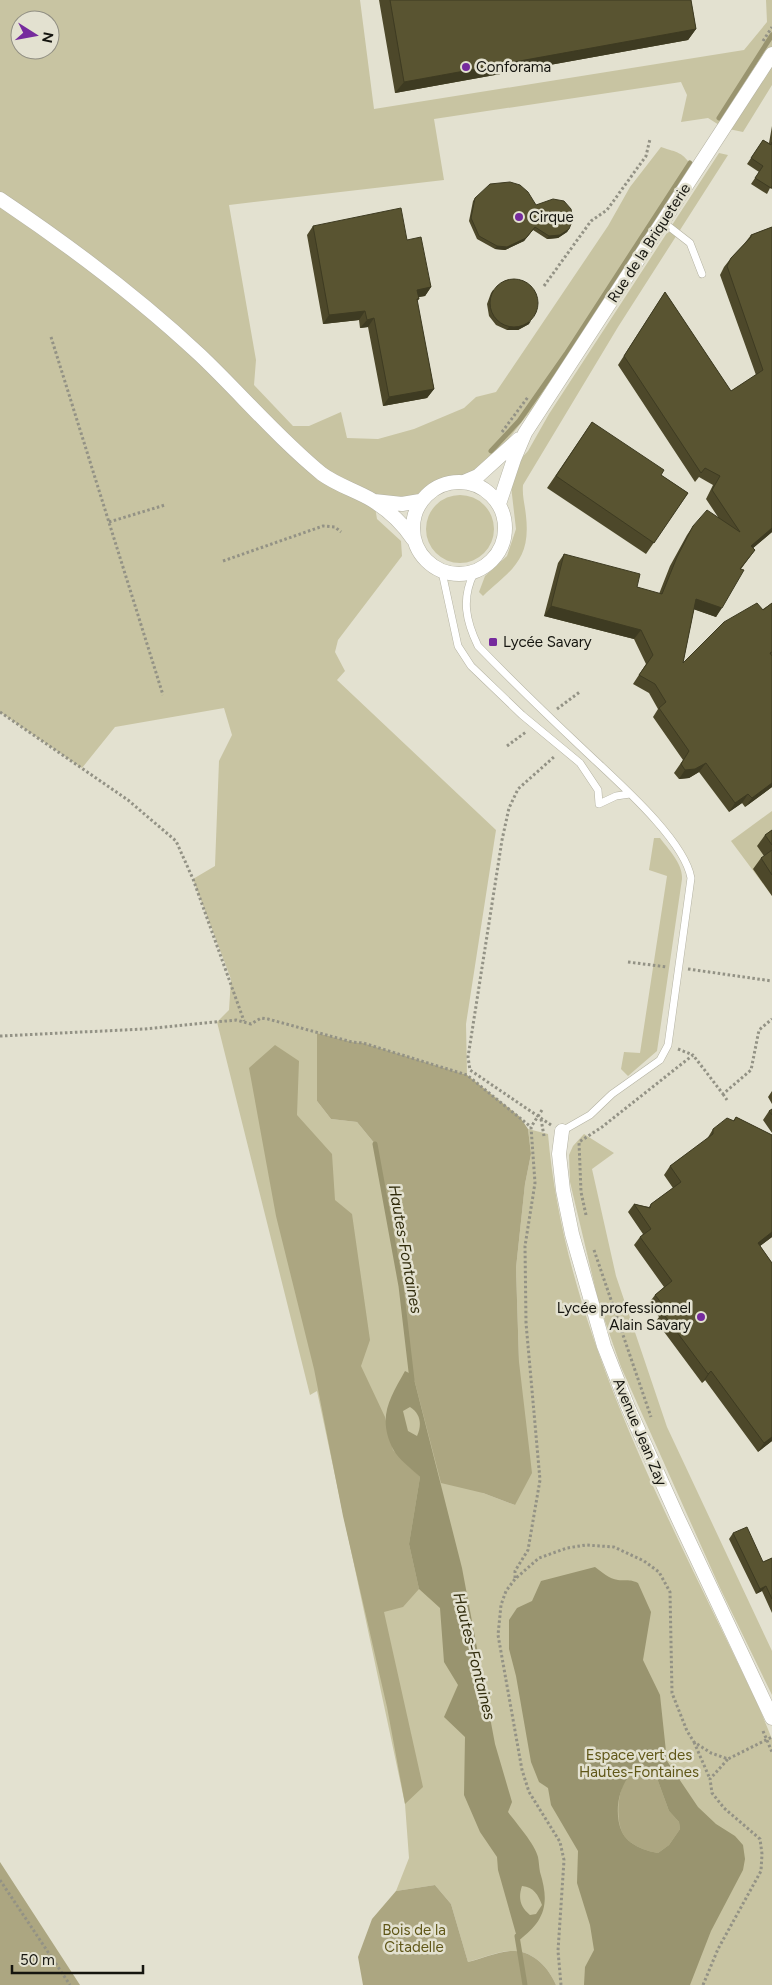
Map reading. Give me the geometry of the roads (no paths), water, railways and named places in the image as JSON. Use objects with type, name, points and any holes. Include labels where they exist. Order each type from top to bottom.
[{"type":"street","name":"Rue de la Briqueterie","points":[[498,504],[525,433],[772,54]]},
{"type":"street","points":[[0,199],[86,259],[160,319],[199,354],[287,443],[324,475],[374,501],[405,527],[413,539],[420,556],[442,572],[463,575],[474,572],[491,562],[502,544],[505,524],[498,504],[484,489],[464,482],[437,487],[420,501],[402,504],[374,501]]},
{"type":"street","name":"Rue de la Briqueterie","points":[[464,482],[478,476],[494,464],[525,433]]},
{"type":"street","points":[[413,539],[413,520],[420,501]]},
{"type":"street","name":"Avenue Jean Zay","points":[[562,1131],[559,1154],[563,1190],[572,1234],[604,1346],[628,1406],[677,1516],[772,1718]]},
{"type":"lane","points":[[663,222],[690,242],[702,274]]},
{"type":"lane","points":[[442,572],[458,646],[471,666],[522,715],[580,763],[598,790],[599,804],[616,796],[630,794]]},
{"type":"lane","points":[[474,572],[469,582],[465,608],[469,627],[478,646],[630,794],[674,844],[689,866],[691,878],[668,1045],[660,1060],[612,1094],[590,1115],[562,1131]]},
{"type":"water","points":[[405,1371],[413,1375],[462,1568],[495,1744],[512,1802],[508,1812],[529,1840],[538,1857],[545,1893],[545,1903],[539,1919],[527,1934],[518,1941],[498,1870],[497,1857],[480,1832],[464,1795],[465,1737],[444,1717],[458,1685],[444,1662],[440,1608],[419,1589],[409,1544],[420,1477],[395,1453],[388,1438],[386,1427],[387,1408],[390,1399]],"holes":[[[410,1407],[420,1420],[417,1436],[408,1431],[403,1411]],[[522,1886],[533,1890],[539,1898],[542,1905],[536,1914],[530,1915],[522,1905],[520,1898]]]},
{"type":"water","points":[[595,1567],[612,1578],[638,1583],[651,1612],[643,1660],[660,1695],[667,1761],[698,1807],[716,1824],[735,1836],[743,1845],[745,1859],[743,1870],[711,1931],[690,1985],[584,1985],[585,1967],[594,1950],[590,1925],[577,1883],[578,1851],[551,1805],[548,1788],[539,1782],[531,1762],[516,1676],[509,1649],[509,1620],[517,1608],[532,1601],[541,1581]],"holes":[[[643,1765],[654,1770],[669,1811],[679,1822],[680,1829],[669,1845],[658,1853],[643,1849],[628,1840],[622,1832],[618,1814],[620,1794],[629,1777]]]},
{"type":"waterway","points":[[719,118],[772,35]]},
{"type":"waterway","points":[[491,451],[519,421],[566,354],[690,163]]},
{"type":"waterway","name":"Hautes-Fontaines","points":[[375,1144],[401,1286],[412,1380]]},
{"type":"waterway","name":"Hautes-Fontaines","points":[[517,1936],[525,1985]]},
{"type":"place","name":"Conforama","points":[[466,67]]},
{"type":"place","name":"Cirque","points":[[519,217]]},
{"type":"place","name":"Lycée Savary","points":[[493,642]]},
{"type":"place","name":"Lycée professionnel Alain Savary","points":[[701,1317]]},
{"type":"park label","name":"Espace vert des Hautes-Fontaines","points":[[639,1764]]},
{"type":"park label","name":"Bois de la Citadelle","points":[[414,1938]]}]
